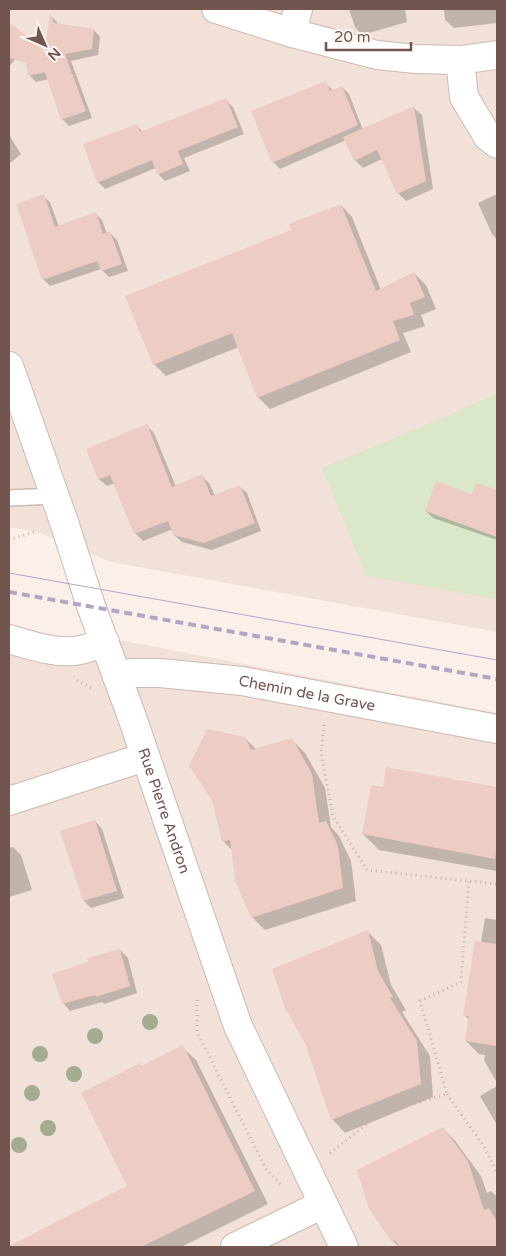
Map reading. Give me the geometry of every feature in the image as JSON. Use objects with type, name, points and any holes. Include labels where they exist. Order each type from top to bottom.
[{"type":"street","points":[[216,9],[295,21],[377,55],[416,59],[460,60],[497,56]]},
{"type":"street","points":[[460,60],[464,97],[488,137],[497,144]]},
{"type":"street","name":"Rue Pierre Andron","points":[[9,366],[238,1026],[344,1247]]},
{"type":"street","points":[[9,639],[44,649],[74,651],[90,648],[105,642]]},
{"type":"street","name":"Chemin de la Grave","points":[[117,677],[130,673],[160,673],[242,681],[497,729]]},
{"type":"street","points":[[9,801],[145,757]]},
{"type":"street","points":[[235,1247],[324,1204]]},
{"type":"lane","points":[[9,498],[55,496]]},
{"type":"path","points":[[328,698],[321,753],[333,816],[368,870],[497,884]]},
{"type":"path","points":[[469,881],[460,982],[420,1001],[447,1094],[485,1148],[497,1173]]},
{"type":"path","points":[[308,1173],[380,1114],[447,1094]]},
{"type":"shaded area","points":[[9,9],[497,9],[497,632],[111,562],[37,532],[9,527]]},
{"type":"shaded area","points":[[9,624],[55,636],[125,641],[497,713],[497,1247],[9,1247]]},
{"type":"green space","points":[[497,393],[497,599],[366,576],[322,468],[445,417]]},
{"type":"building","points":[[50,13],[54,23],[94,29],[92,49],[65,54],[72,74],[75,76],[73,76],[86,111],[61,120],[45,72],[28,76],[26,63],[9,58],[9,22],[45,51]]},
{"type":"building","points":[[326,81],[330,91],[342,86],[358,125],[272,163],[251,111]]},
{"type":"building","points":[[226,98],[238,127],[178,151],[183,164],[157,175],[152,160],[97,183],[83,144],[137,124],[140,132]]},
{"type":"building","points":[[414,106],[426,181],[397,194],[377,150],[354,161],[343,137]]},
{"type":"building","points":[[44,194],[55,227],[96,212],[103,234],[110,231],[122,264],[101,271],[97,261],[42,280],[16,204]]},
{"type":"building","points":[[341,204],[376,291],[414,272],[425,297],[410,303],[414,315],[393,321],[400,340],[257,398],[232,333],[153,365],[125,296],[291,230],[289,224]]},
{"type":"building","points":[[147,424],[172,487],[202,474],[211,496],[240,485],[255,523],[204,543],[173,535],[168,521],[134,534],[110,475],[98,480],[86,449]]},
{"type":"building","points":[[436,481],[472,494],[476,483],[497,490],[497,537],[425,511]]},
{"type":"building","points":[[207,729],[245,737],[251,750],[292,738],[312,774],[319,823],[326,821],[338,846],[343,888],[251,918],[235,880],[230,840],[222,842],[212,800],[189,766]]},
{"type":"building","points":[[386,767],[497,787],[497,844],[495,859],[362,834],[371,785],[383,787]]},
{"type":"building","points":[[95,820],[117,891],[83,901],[60,831]]},
{"type":"building","points":[[368,930],[378,971],[393,997],[390,998],[417,1041],[421,1084],[331,1120],[305,1043],[285,1008],[272,969]]},
{"type":"building","points":[[475,941],[497,944],[497,1046],[465,1041],[469,1016],[463,1016]]},
{"type":"building","points":[[120,949],[130,986],[96,997],[95,995],[62,1004],[52,974],[88,962],[87,958]]},
{"type":"building","points":[[183,1045],[255,1191],[141,1247],[9,1247],[127,1186],[81,1093],[140,1063],[141,1066]]},
{"type":"building","points":[[443,1127],[468,1161],[484,1210],[489,1208],[497,1222],[497,1247],[399,1247],[395,1240],[392,1242],[369,1209],[357,1170]]},
{"type":"tram line","points":[[9,573],[497,660]]},
{"type":"railway","points":[[9,592],[497,679]]}]
